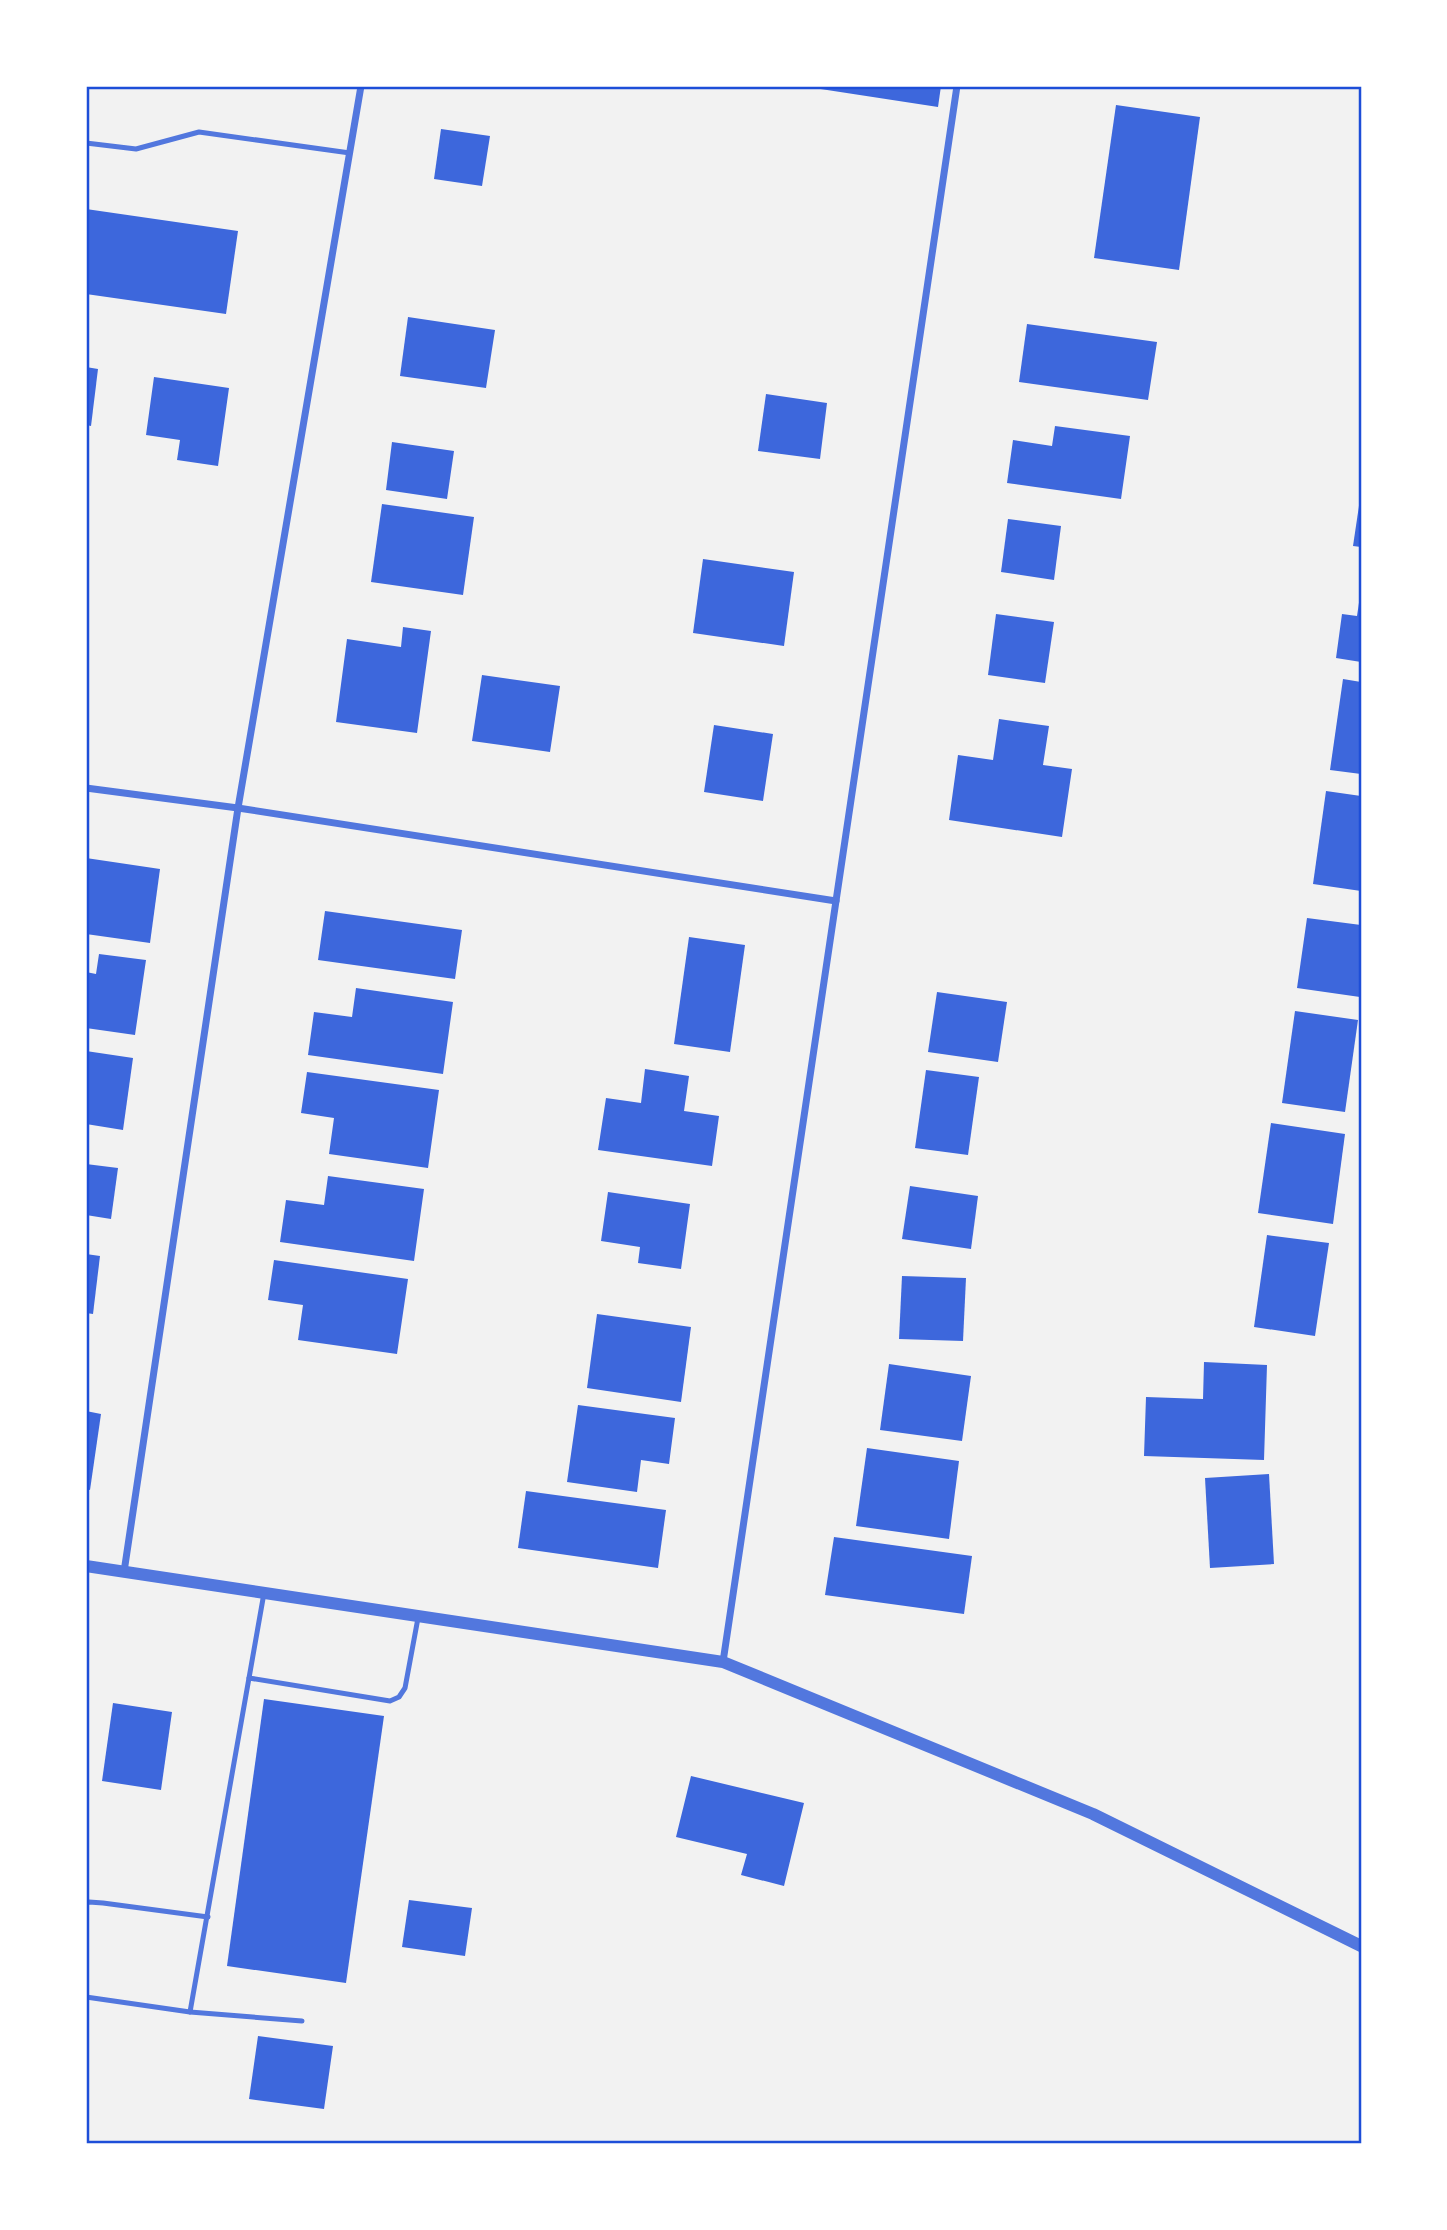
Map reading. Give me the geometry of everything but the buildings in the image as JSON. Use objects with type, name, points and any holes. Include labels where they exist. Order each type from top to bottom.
[{"type":"street","points":[[124,1572],[238,808],[361,86]]},
{"type":"street","points":[[723,1662],[957,86]]},
{"type":"street","points":[[86,788],[238,808],[836,901]]},
{"type":"street","points":[[86,1566],[723,1662],[1093,1814],[1361,1946]]},
{"type":"lane","points":[[86,143],[136,149],[199,132],[350,153]]},
{"type":"lane","points":[[190,2012],[264,1593]]},
{"type":"lane","points":[[249,1678],[390,1700],[399,1697],[405,1688],[419,1616]]},
{"type":"lane","points":[[86,1904],[103,1903],[208,1917]]},
{"type":"lane","points":[[86,1997],[190,2012],[302,2021]]}]
